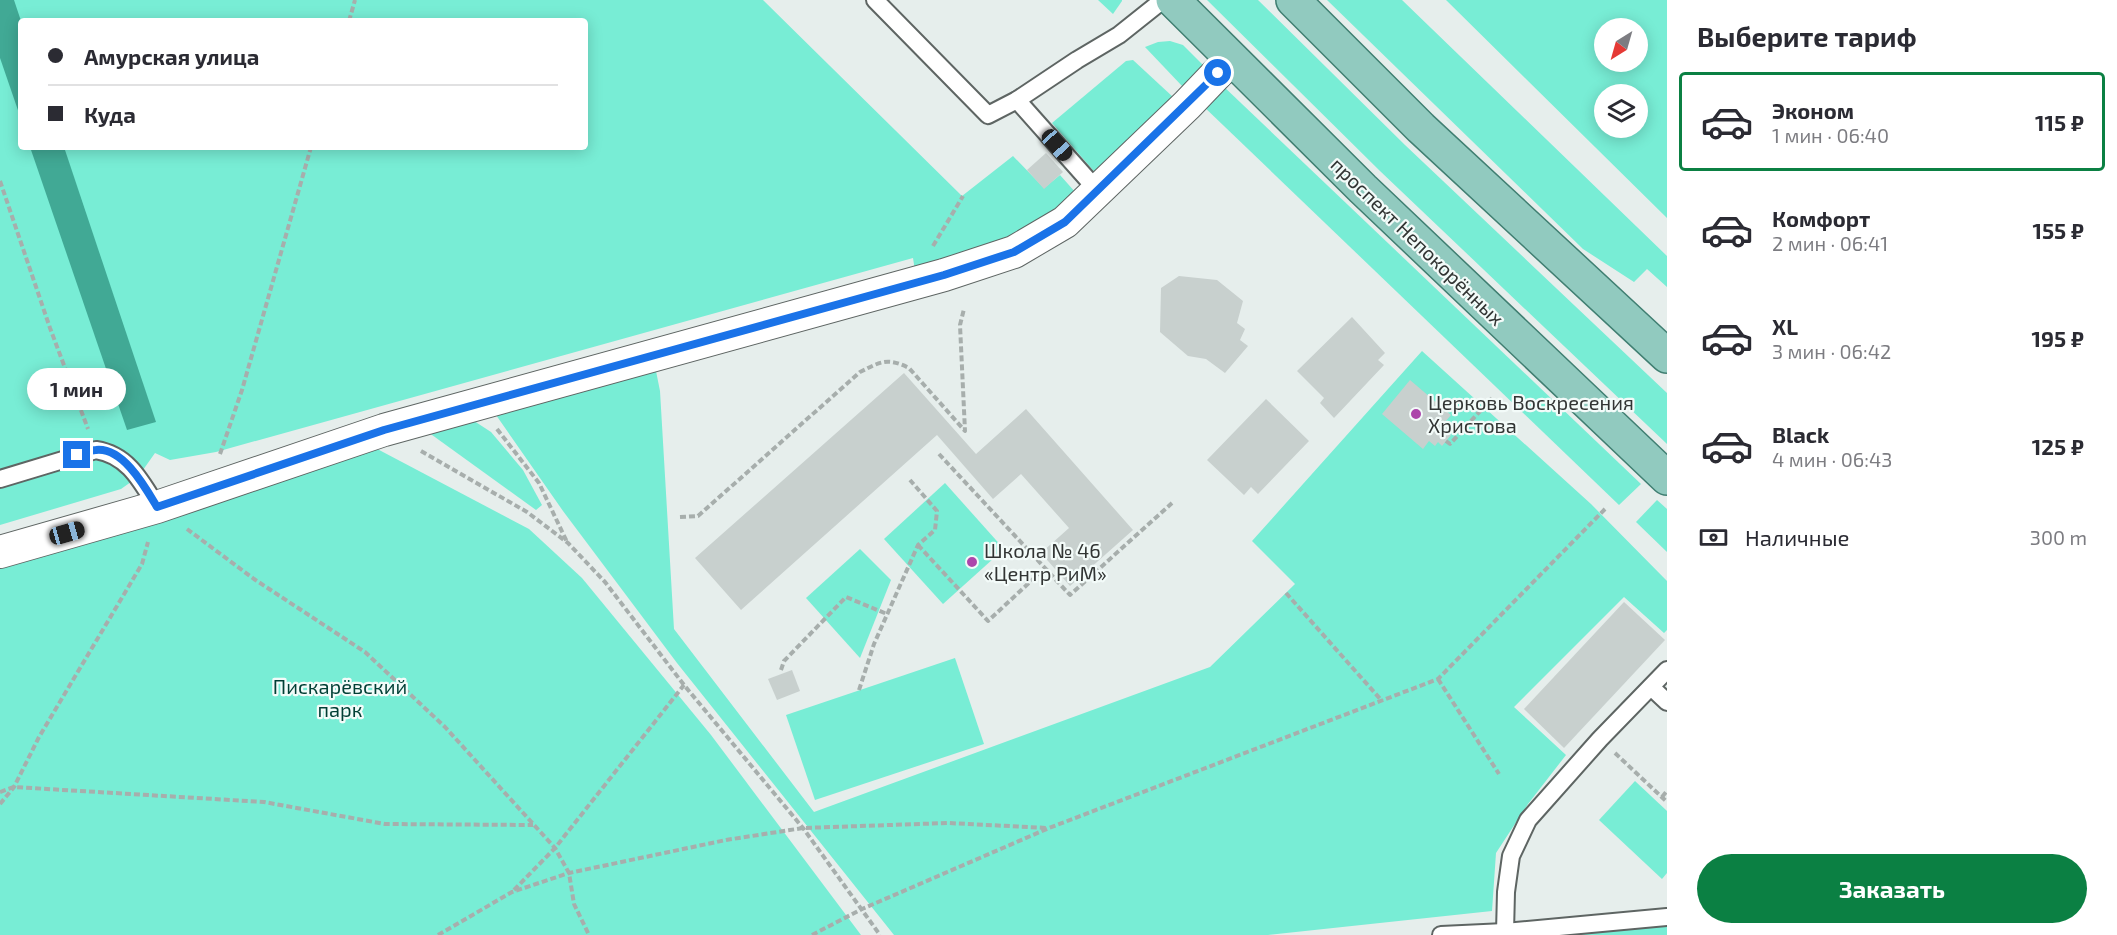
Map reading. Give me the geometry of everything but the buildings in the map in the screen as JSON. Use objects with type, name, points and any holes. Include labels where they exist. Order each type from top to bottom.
[{"type":"main road","name":"проспект Непокорённых","points":[[1173,0],[1372,197],[1667,478]]},
{"type":"main road","points":[[1293,0],[1421,128],[1667,356]]},
{"type":"street","points":[[0,552],[157,507],[384,430],[944,275],[1014,252],[1065,222],[1187,105],[1231,59]]},
{"type":"lane","points":[[875,0],[988,115],[1017,100],[1119,34],[1163,0]]},
{"type":"lane","points":[[1017,100],[1097,190]]},
{"type":"lane","points":[[0,479],[96,450],[117,455],[138,477],[157,507]]},
{"type":"lane","points":[[1506,933],[1506,892],[1511,856],[1528,820],[1667,670]]},
{"type":"lane","points":[[1651,687],[1667,702]]},
{"type":"lane","points":[[1441,935],[1506,933],[1667,917]]},
{"type":"path","points":[[350,18],[355,0]]},
{"type":"path","points":[[220,456],[242,390],[310,150]]},
{"type":"path","points":[[0,181],[50,328],[96,450]]},
{"type":"path","points":[[680,517],[698,516],[860,372],[881,361],[897,362],[909,368],[965,431],[960,325],[964,309]]},
{"type":"path","points":[[1446,441],[1450,444],[1492,398]]},
{"type":"path","points":[[477,403],[540,483],[568,543]]},
{"type":"path","points":[[384,430],[527,512],[568,543],[604,582],[684,685],[803,828],[880,935]]},
{"type":"path","points":[[939,454],[1070,594],[1172,503]]},
{"type":"path","points":[[859,690],[874,644],[918,545],[935,530],[937,511],[910,480]]},
{"type":"path","points":[[0,804],[14,787],[39,737],[142,564],[157,507],[254,579],[364,652],[445,727],[555,848],[569,873],[574,904],[589,935]]},
{"type":"path","points":[[812,935],[862,909],[1049,828],[1438,679],[1607,507]]},
{"type":"path","points":[[918,545],[988,621],[1045,568]]},
{"type":"path","points":[[1286,593],[1382,701]]},
{"type":"path","points":[[781,670],[784,661],[846,597],[887,614]]},
{"type":"path","points":[[1438,679],[1499,774]]},
{"type":"path","points":[[512,892],[555,848],[684,685]]},
{"type":"path","points":[[1600,740],[1667,802]]},
{"type":"path","points":[[0,792],[14,787],[264,802],[385,824],[533,825]]},
{"type":"path","points":[[1662,797],[1667,791]]},
{"type":"path","points":[[438,935],[512,892],[569,873],[726,840],[803,828],[948,823],[1049,828]]},
{"type":"green space","points":[[0,0],[763,0],[962,196],[1013,156],[1044,188],[1060,175],[1076,193],[1057,211],[1011,242],[915,271],[913,258],[216,452],[170,460],[155,453],[138,477],[121,489],[0,525]]},
{"type":"green space","points":[[1098,0],[1122,0],[1122,1],[1113,14]]},
{"type":"green space","points":[[1207,0],[1258,0],[1405,145],[1667,393],[1667,444],[1380,171]]},
{"type":"green space","points":[[1327,0],[1402,0],[1667,256],[1667,287],[1647,269],[1634,282],[1583,249]]},
{"type":"green space","points":[[1446,0],[1667,0],[1667,218]]},
{"type":"green space","points":[[1170,41],[1183,45],[1204,66],[1183,87],[1145,47],[1158,42]]},
{"type":"green space","points":[[1133,60],[1173,97],[1098,176],[1052,123],[1126,61]]},
{"type":"green space","points":[[1221,84],[1641,484],[1619,505],[1201,104]]},
{"type":"green space","points":[[1422,351],[1591,504],[1667,581],[1667,630],[1664,633],[1624,597],[1514,707],[1566,755],[1528,804],[1496,853],[1492,911],[1268,935],[894,935],[677,663],[563,511],[496,415],[655,366],[660,391],[674,629],[814,812],[1210,667],[1295,584],[1252,541]]},
{"type":"green space","points":[[468,417],[491,432],[523,470],[542,505],[536,510],[421,427]]},
{"type":"green space","name":"Пискарёвский парк","points":[[364,442],[529,529],[582,578],[711,735],[861,935],[0,935],[0,555]]},
{"type":"green space","points":[[945,483],[1004,549],[943,604],[884,539]]},
{"type":"green space","points":[[1657,500],[1667,509],[1667,552],[1636,522]]},
{"type":"green space","points":[[860,549],[891,580],[860,658],[806,598]]},
{"type":"green space","points":[[955,658],[984,744],[815,800],[786,715]]},
{"type":"green space","points":[[1635,781],[1667,811],[1667,873],[1662,879],[1599,820]]},
{"type":"green space","points":[[1667,923],[1667,935],[1545,935]]},
{"type":"shaded area","points":[[0,0],[14,0],[20,18],[18,18],[18,110],[0,58]]},
{"type":"shaded area","points":[[31,150],[65,150],[156,422],[127,430]]},
{"type":"place","name":"Церковь Воскресения Христова","points":[[1416,414]]},
{"type":"place","name":"Школа № 46 «Центр РиМ»","points":[[972,562]]},
{"type":"route","points":[[77,455],[96,450],[117,455],[138,477],[157,507],[384,430],[944,275],[1014,252],[1065,222],[1218,73]]}]
